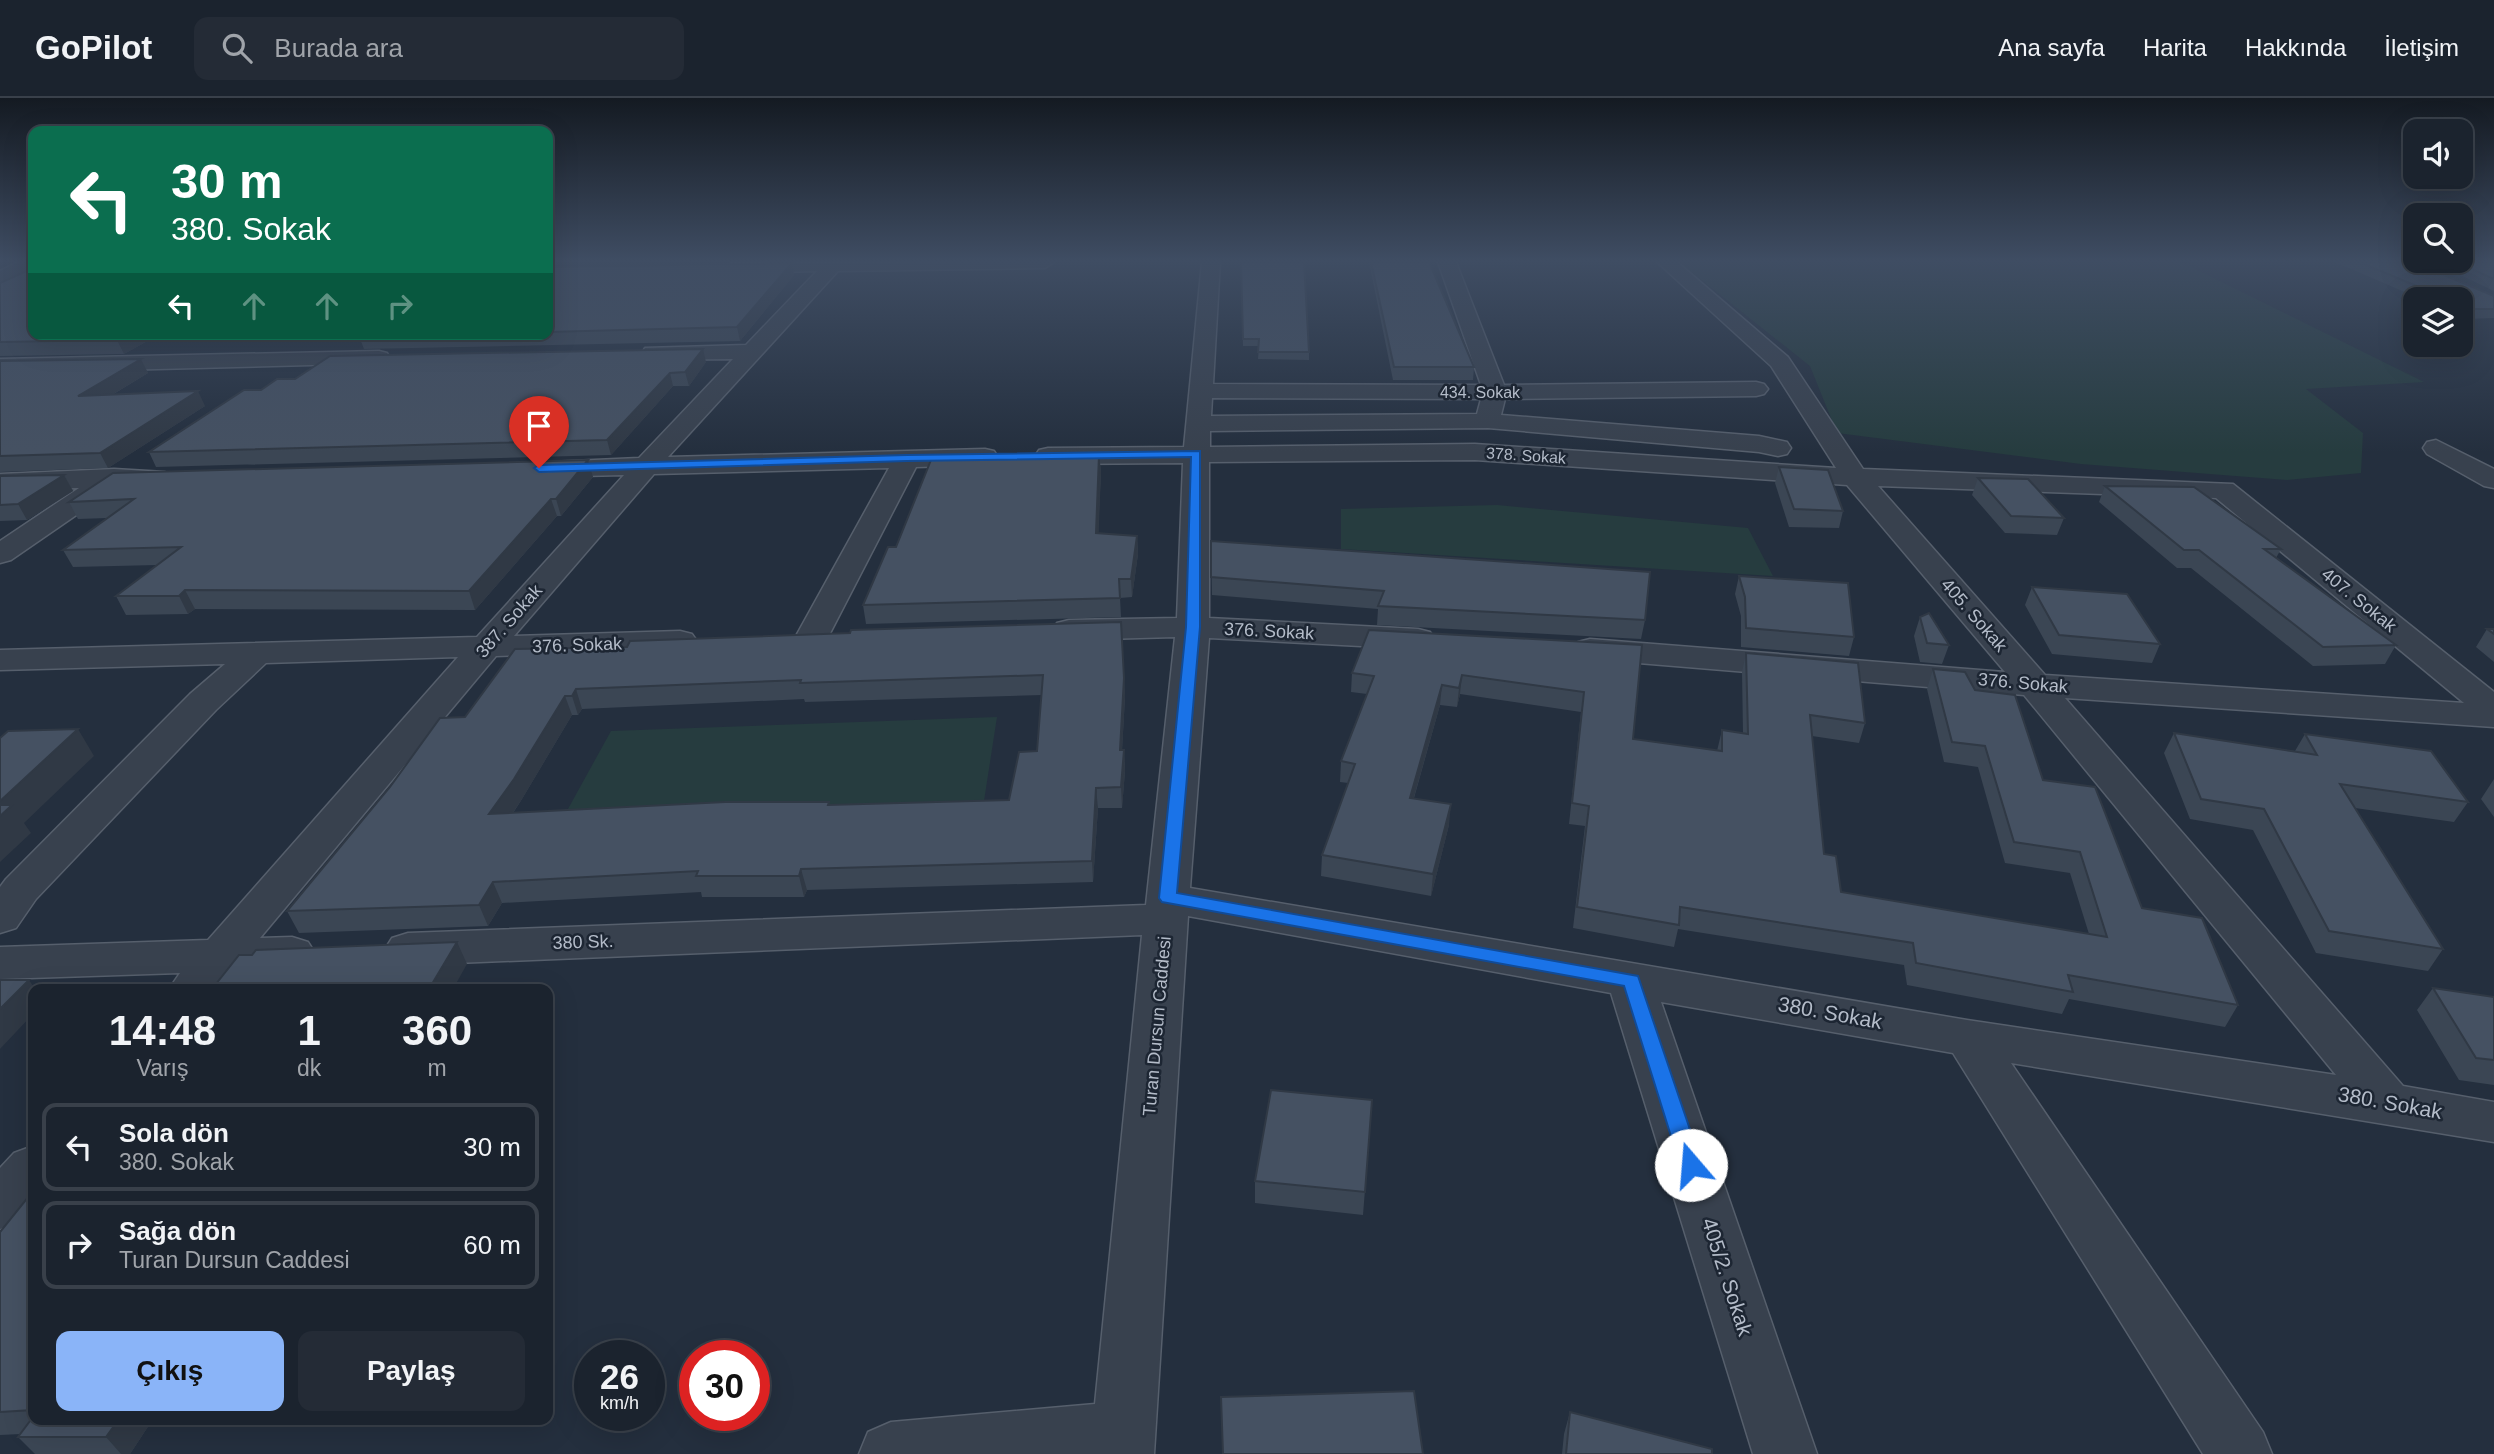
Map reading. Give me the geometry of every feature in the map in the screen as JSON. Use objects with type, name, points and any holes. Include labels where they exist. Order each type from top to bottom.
[{"type":"street","name":"387. Sokak","points":[[206,972],[484,649],[646,466],[777,325]]},
{"type":"street","name":"Turan Dursun Caddesi","points":[[1123,1443],[1193,627],[1200,423],[1207,325]]},
{"type":"street","points":[[1470,325],[1495,392],[1488,421],[1475,452]]},
{"type":"street","name":"405. Sokak","points":[[1738,325],[1780,362],[1855,477],[2035,685],[2387,1102]]},
{"type":"street","points":[[263,382],[328,340]]},
{"type":"street","points":[[628,354],[751,352]]},
{"type":"street","points":[[0,366],[395,358]]},
{"type":"street","name":"434. Sokak","points":[[1200,423],[1495,392],[1756,389]]},
{"type":"street","points":[[509,469],[1011,456],[1200,423],[1488,421],[1759,444],[1820,457],[1855,477]]},
{"type":"street","name":"378. Sokak","points":[[1200,423],[1475,452],[1855,477],[2223,490]]},
{"type":"street","points":[[2482,447],[2436,448],[2494,480]]},
{"type":"street","points":[[0,554],[146,457]]},
{"type":"street","points":[[854,635],[800,637],[907,458]]},
{"type":"street","points":[[0,482],[179,478]]},
{"type":"street","name":"407. Sokak","points":[[2223,490],[2494,713]]},
{"type":"street","name":"376. Sokak","points":[[1044,630],[1193,627],[1445,640]]},
{"type":"street","name":"376. Sokak","points":[[0,660],[484,649],[717,640]]},
{"type":"street","name":"376. Sokak","points":[[1556,647],[1681,654],[2035,685],[2494,713]]},
{"type":"street","points":[[0,918],[22,889],[203,702],[256,654]]},
{"type":"street","name":"380 Sk.","points":[[0,962],[206,972],[353,951],[1167,908]]},
{"type":"street","name":"380. Sokak","points":[[1167,908],[1829,1012],[1968,1038],[2387,1102],[2494,1122]]},
{"type":"street","name":"405/2. Sokak","points":[[1632,981],[1784,1454]]},
{"type":"street","points":[[1968,1038],[2240,1454]]},
{"type":"street","points":[[0,1206],[28,1174]]},
{"type":"street","points":[[891,1454],[1123,1443]]},
{"type":"green space","points":[[1759,325],[2309,325],[2424,382],[2306,389],[2363,433],[2361,473],[2287,480],[2081,464],[1837,433],[1810,366]]},
{"type":"green space","points":[[1497,505],[1748,528],[1773,576],[1341,549],[1341,509]]},
{"type":"green space","points":[[997,717],[984,801],[563,818],[611,731]]},
{"type":"building","points":[[0,325],[28,325],[28,340],[117,340],[0,342]]},
{"type":"building","points":[[553,325],[738,325],[553,332]]},
{"type":"building","points":[[1243,325],[1308,325],[1309,352],[1258,352],[1259,339],[1243,339]]},
{"type":"building","points":[[1385,325],[1456,325],[1474,367],[1394,367]]},
{"type":"building","points":[[703,349],[685,372],[670,373],[607,440],[149,452],[244,390],[261,390],[277,379],[295,379],[330,356]]},
{"type":"building","points":[[141,359],[78,396],[198,391],[100,453],[0,456],[0,361]]},
{"type":"building","points":[[933,455],[1099,455],[1096,533],[1137,536],[1131,579],[1119,579],[1120,598],[863,605],[888,547],[896,547]]},
{"type":"building","points":[[588,460],[556,499],[551,499],[469,591],[185,590],[179,596],[116,596],[181,547],[63,550],[134,499],[69,502],[113,473]]},
{"type":"building","points":[[1779,467],[1828,470],[1843,511],[1794,509]]},
{"type":"building","points":[[64,475],[18,504],[0,505],[0,476]]},
{"type":"building","points":[[1978,478],[2028,479],[2064,518],[2011,516]]},
{"type":"building","points":[[2105,486],[2194,487],[2281,549],[2264,549],[2396,645],[2323,647],[2199,550],[2184,550]]},
{"type":"building","points":[[1211,541],[1650,572],[1645,620],[1378,606],[1384,591],[1211,577]]},
{"type":"building","points":[[1739,576],[1848,583],[1854,637],[1746,628],[1745,597]]},
{"type":"building","points":[[2032,587],[2127,594],[2160,644],[2059,635]]},
{"type":"building","points":[[1929,613],[1949,645],[1927,643],[1920,617]]},
{"type":"building","points":[[1121,622],[1124,678],[1120,750],[1124,750],[1121,787],[1096,788],[1092,861],[801,869],[799,876],[696,876],[698,871],[493,882],[479,905],[287,911],[390,787],[440,718],[465,717],[515,649],[627,647],[630,641],[850,633],[851,630]],"holes":[[[1043,675],[1037,751],[1019,752],[1009,800],[828,805],[829,802],[725,802],[489,814],[565,696],[572,696],[576,689],[801,680],[800,683]]]},
{"type":"building","points":[[1369,630],[1642,645],[1633,739],[1722,751],[1722,730],[1748,734],[1746,653],[1858,663],[1865,723],[1810,715],[1824,854],[1836,856],[1841,892],[2107,937],[2080,852],[2014,842],[1985,746],[1952,742],[1933,669],[1965,672],[1975,690],[2015,695],[2043,780],[2095,787],[2142,908],[2202,918],[2238,1005],[2068,975],[2073,992],[1916,963],[1913,943],[1680,907],[1679,925],[1577,907],[1589,806],[1572,803],[1584,692],[1462,675],[1459,688],[1442,685],[1410,798],[1451,804],[1433,874],[1322,855],[1355,764],[1341,761],[1374,676],[1352,673]]},
{"type":"building","points":[[78,729],[0,801],[0,738],[8,731]]},
{"type":"building","points":[[2174,733],[2317,755],[2305,734],[2431,751],[2468,802],[2340,784],[2443,949],[2329,931],[2264,809],[2201,799]]},
{"type":"building","points":[[0,805],[12,805],[0,816]]},
{"type":"building","points":[[457,942],[432,984],[216,984],[239,955],[252,955],[256,950]]},
{"type":"building","points":[[0,980],[29,980],[0,1009]]},
{"type":"building","points":[[2433,988],[2494,997],[2494,1060],[2476,1058]]},
{"type":"building","points":[[1271,1090],[1372,1100],[1365,1192],[1255,1181]]},
{"type":"building","points":[[28,1197],[28,1410],[0,1412],[0,1232]]},
{"type":"building","points":[[1414,1391],[1423,1454],[1223,1454],[1221,1397]]},
{"type":"building","points":[[1570,1412],[1712,1449],[1712,1454],[1566,1454]]},
{"type":"building","points":[[28,1424],[115,1425],[106,1437],[18,1437]]},
{"type":"route","points":[[539,468],[907,458],[1196,454],[1193,627],[1168,898],[1632,981],[1691,1165]]}]
